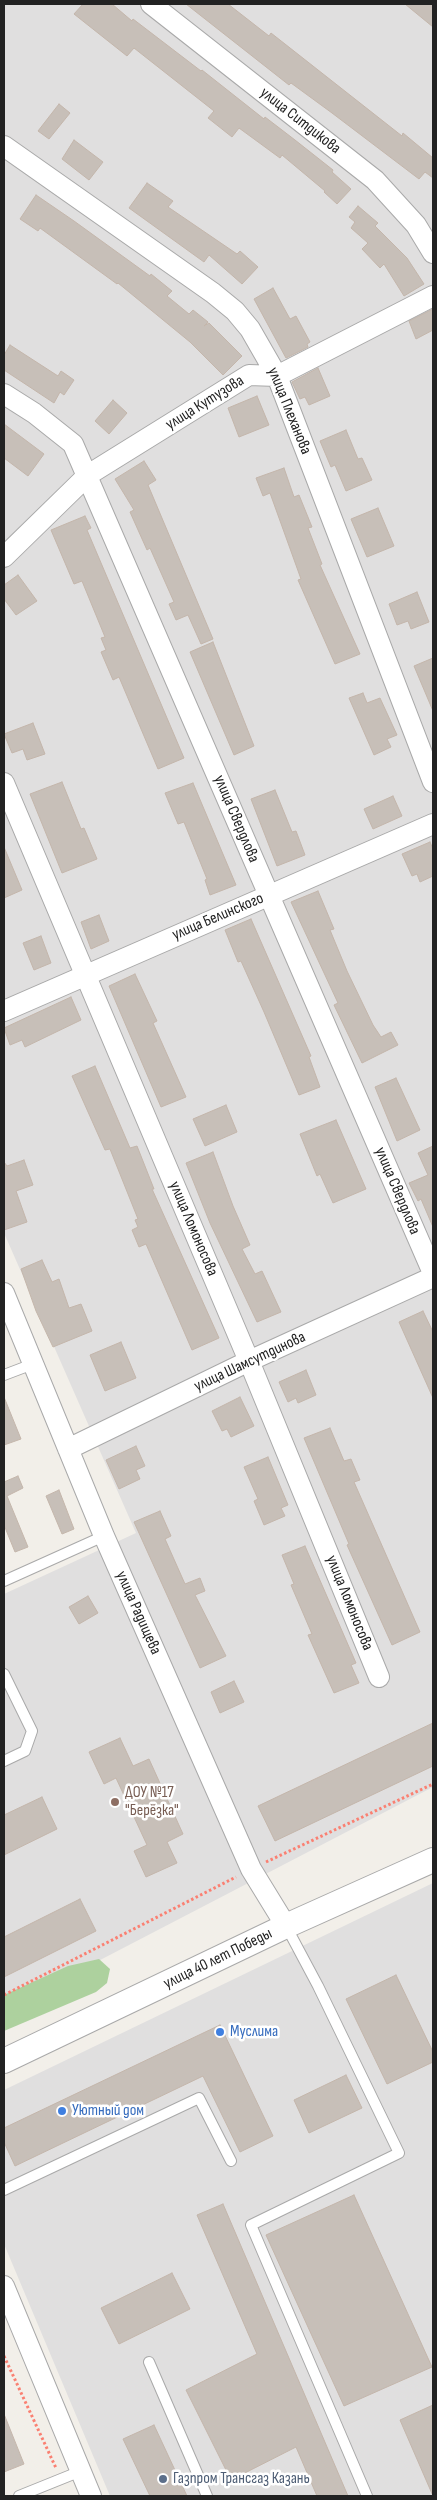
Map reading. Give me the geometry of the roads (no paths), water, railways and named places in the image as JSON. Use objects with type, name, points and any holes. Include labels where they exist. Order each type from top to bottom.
[{"type":"street","name":"улица Ситдикова","points":[[152,4],[375,180],[416,225],[433,253]]},
{"type":"street","name":"улица Плеханова","points":[[4,146],[154,250],[235,311],[250,329],[277,376],[433,782]]},
{"type":"street","name":"улица Кутузова","points":[[4,557],[88,475],[249,376],[277,376],[433,296]]},
{"type":"street","name":"улица Свердлова","points":[[4,394],[34,413],[73,444],[433,1275]]},
{"type":"street","name":"улица Ломоносова","points":[[4,784],[249,1361],[379,1677]]},
{"type":"street","name":"улица Белинского","points":[[4,1011],[433,824]]},
{"type":"street","name":"улица Шамсутдинова","points":[[68,1449],[249,1361],[433,1275]]},
{"type":"street","name":"улица Радищева","points":[[4,1293],[104,1536],[251,1869],[286,1926]]},
{"type":"street","name":"улица 40 лет Победы","points":[[4,2061],[286,1926],[433,1860]]},
{"type":"street","points":[[4,2286],[91,2496]]},
{"type":"lane","points":[[4,1375],[33,1364]]},
{"type":"lane","points":[[4,1581],[104,1536]]},
{"type":"lane","points":[[4,1674],[32,1731],[25,1751],[4,1761]]},
{"type":"lane","points":[[286,1926],[318,1986],[399,2153],[251,2225],[367,2496]]},
{"type":"lane","points":[[4,2190],[199,2098],[231,2161]]},
{"type":"lane","points":[[149,2362],[207,2496]]},
{"type":"lane","points":[[19,2496],[81,2471]]},
{"type":"place","name":"ДОУ №17 \"Берёзка\"","points":[[115,1802]]},
{"type":"place","name":"Муслима","points":[[220,2032]]},
{"type":"place","name":"Уютный дом","points":[[62,2111]]},
{"type":"place","name":"Газпром Трансгаз Казань","points":[[163,2479]]}]
